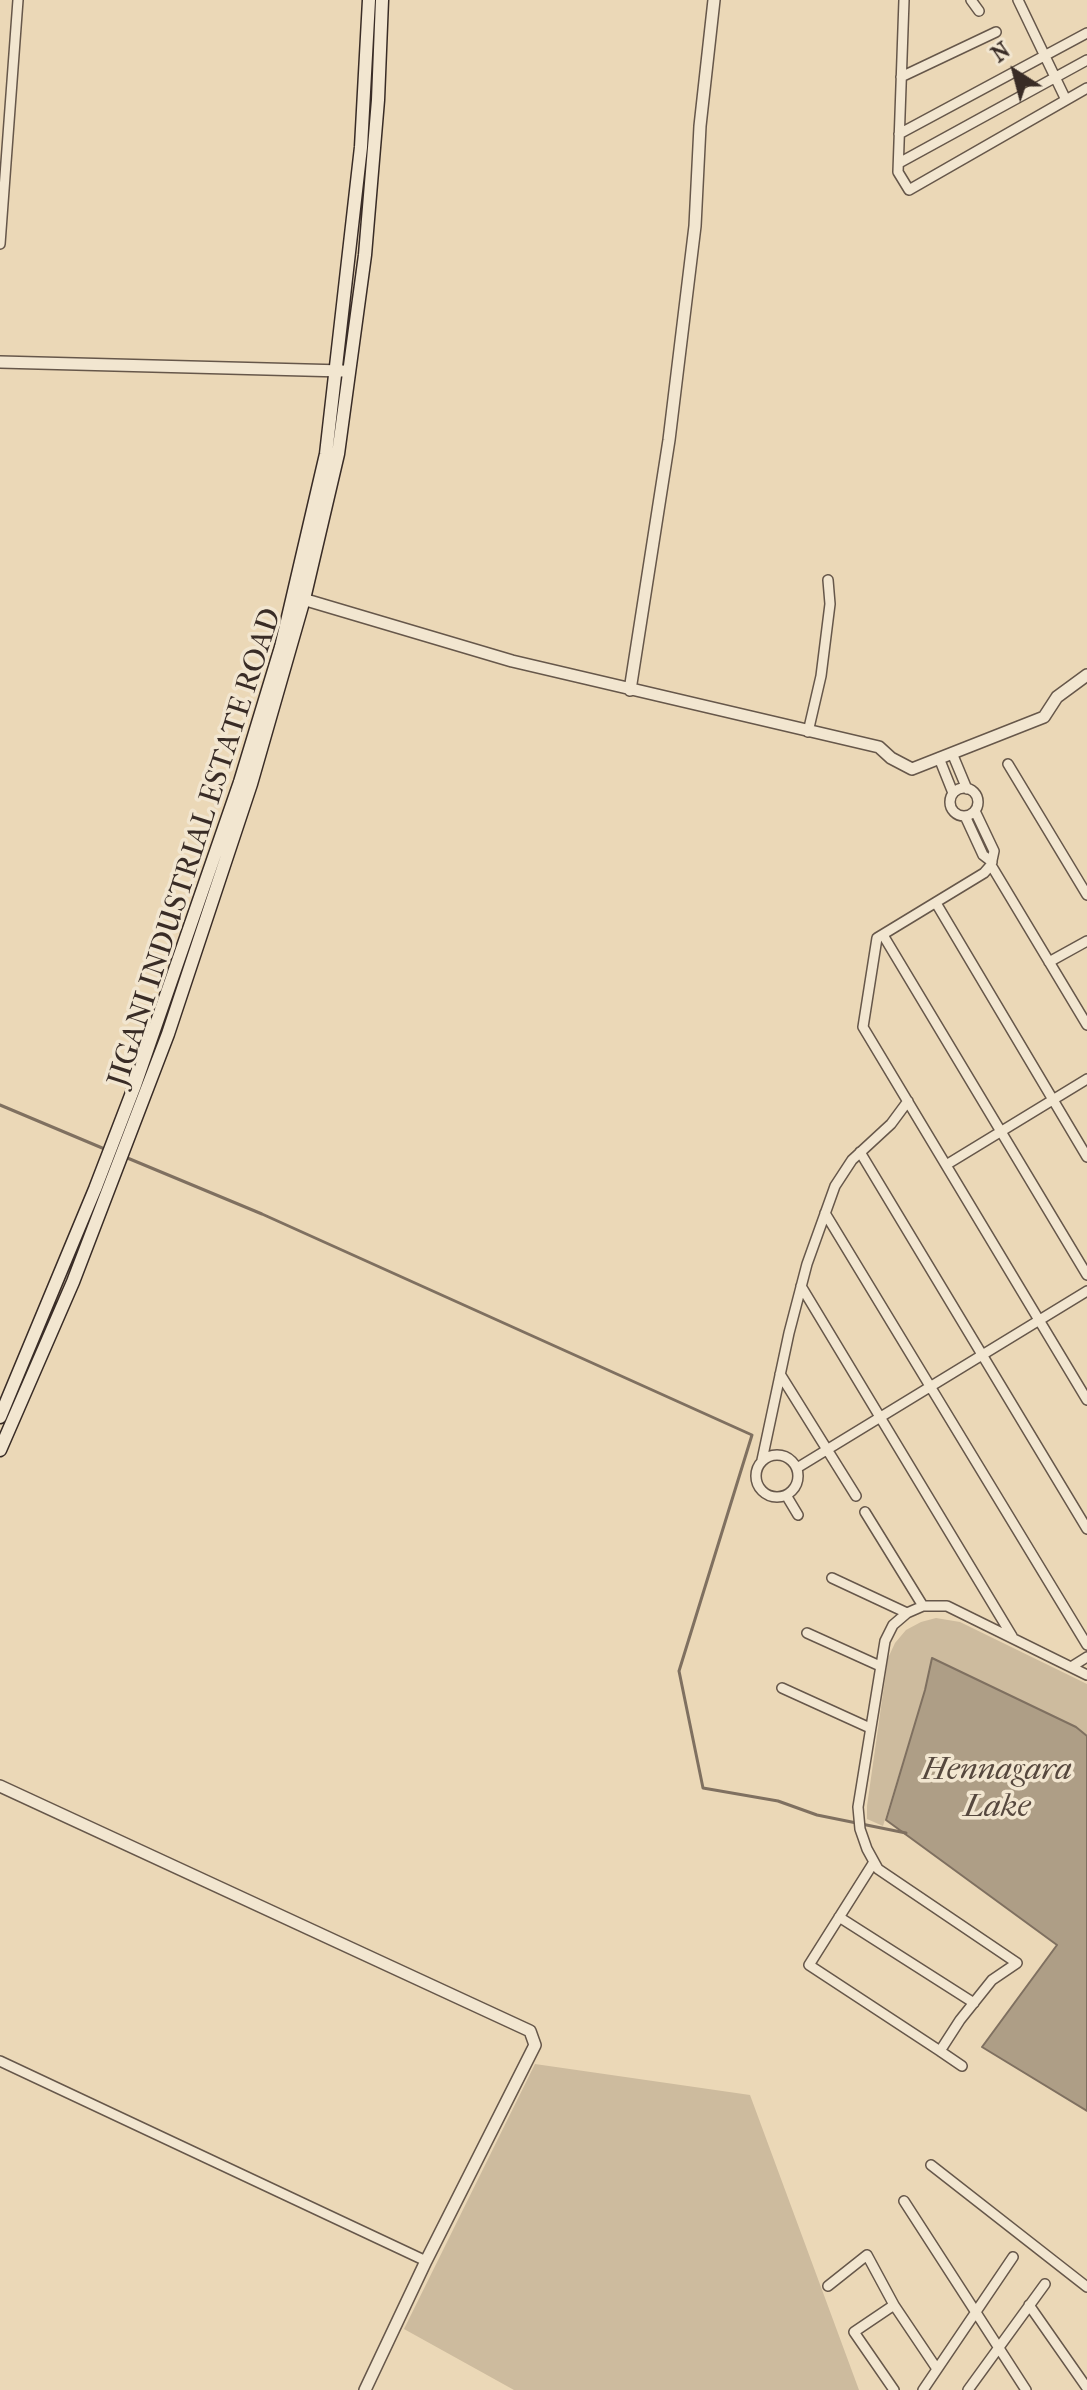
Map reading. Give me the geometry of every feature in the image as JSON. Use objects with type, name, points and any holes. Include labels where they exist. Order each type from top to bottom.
[{"type":"main road","name":"JIGANI INDUSTRIAL ESTATE ROAD","points":[[298,597],[326,454],[361,147],[369,0]]},
{"type":"main road","name":"JIGANI INDUSTRIAL ESTATE ROAD","points":[[0,1450],[72,1286],[240,782],[298,597],[338,454],[369,208],[382,0]]},
{"type":"main road","name":"JIGANI INDUSTRIAL ESTATE ROAD","points":[[0,1417],[115,1153]]},
{"type":"street","points":[[0,244],[18,0]]},
{"type":"street","points":[[630,690],[669,440],[695,226],[700,126],[714,0]]},
{"type":"street","points":[[904,0],[898,167],[909,190],[1087,88]]},
{"type":"street","points":[[971,0],[979,11]]},
{"type":"street","points":[[1021,4],[1066,100]]},
{"type":"street","points":[[901,77],[996,32]]},
{"type":"street","points":[[899,134],[1087,33]]},
{"type":"street","points":[[898,167],[1087,60]]},
{"type":"street","points":[[0,362],[349,371]]},
{"type":"street","points":[[808,732],[821,676],[830,604],[828,580]]},
{"type":"street","points":[[298,597],[512,661],[879,747],[891,758],[912,769],[1044,717],[1057,697],[1087,675]]},
{"type":"street","points":[[952,753],[967,789],[977,799],[975,811],[994,851],[991,864],[984,873],[877,938],[863,1027],[1087,1400]]},
{"type":"street","points":[[939,758],[953,793],[950,801],[952,810],[965,816],[975,811]]},
{"type":"street","points":[[1008,764],[1087,895]]},
{"type":"street","points":[[953,793],[967,789]]},
{"type":"street","points":[[965,816],[983,855],[1087,1025]]},
{"type":"street","points":[[936,903],[1087,1157]]},
{"type":"street","points":[[883,935],[1087,1275]]},
{"type":"street","points":[[1049,962],[1087,941]]},
{"type":"street","points":[[946,1165],[1087,1079]]},
{"type":"street","points":[[762,1460],[772,1455],[782,1455],[791,1460],[797,1468],[796,1486],[786,1495],[776,1497],[761,1489],[756,1474],[762,1460],[801,1286],[840,1177],[860,1152],[891,1124],[908,1101]]},
{"type":"street","points":[[860,1152],[1087,1529]]},
{"type":"street","points":[[825,1213],[1087,1645]]},
{"type":"street","points":[[801,1286],[1013,1638]]},
{"type":"street","points":[[797,1468],[1087,1291]]},
{"type":"street","points":[[780,1374],[856,1496]]},
{"type":"street","points":[[786,1495],[798,1515]]},
{"type":"street","points":[[865,1512],[923,1606]]},
{"type":"street","points":[[832,1578],[907,1613]]},
{"type":"street","points":[[940,2051],[992,1980],[1017,1963],[878,1869],[863,1839],[858,1807],[888,1633],[907,1613],[923,1606],[939,1605],[955,1609],[1087,1675]]},
{"type":"street","points":[[807,1633],[880,1666]]},
{"type":"street","points":[[1071,1667],[1087,1657]]},
{"type":"street","points":[[782,1688],[870,1728]]},
{"type":"street","points":[[0,1786],[530,2031],[535,2045],[365,2390]]},
{"type":"street","points":[[874,1862],[809,1965],[962,2066]]},
{"type":"street","points":[[839,1917],[974,2003]]},
{"type":"street","points":[[0,2061],[426,2261]]},
{"type":"street","points":[[931,2165],[1087,2287]]},
{"type":"street","points":[[904,2201],[1026,2390]]},
{"type":"street","points":[[828,2286],[867,2255],[894,2305],[937,2369]]},
{"type":"street","points":[[923,2390],[1013,2257]]},
{"type":"street","points":[[968,2390],[1045,2284]]},
{"type":"street","points":[[894,2305],[854,2332],[894,2390]]},
{"type":"street","points":[[1029,2305],[1087,2388]]},
{"type":"shaded area","points":[[936,1618],[960,1622],[1087,1684],[1087,1736],[1076,1727],[932,1659],[883,1826],[867,1819],[867,1806],[888,1658],[906,1630]]},
{"type":"shaded area","points":[[535,2064],[750,2095],[859,2390],[514,2390],[404,2329]]},
{"type":"water","name":"Hennagara Lake","points":[[932,1658],[1076,1727],[1087,1736],[1087,2111],[982,2047],[1057,1945],[886,1820]]},
{"type":"waterway","points":[[0,1105],[107,1150]]},
{"type":"waterway","points":[[125,1157],[262,1214],[752,1435],[679,1671],[703,1788],[778,1801],[817,1815],[906,1833]]}]
